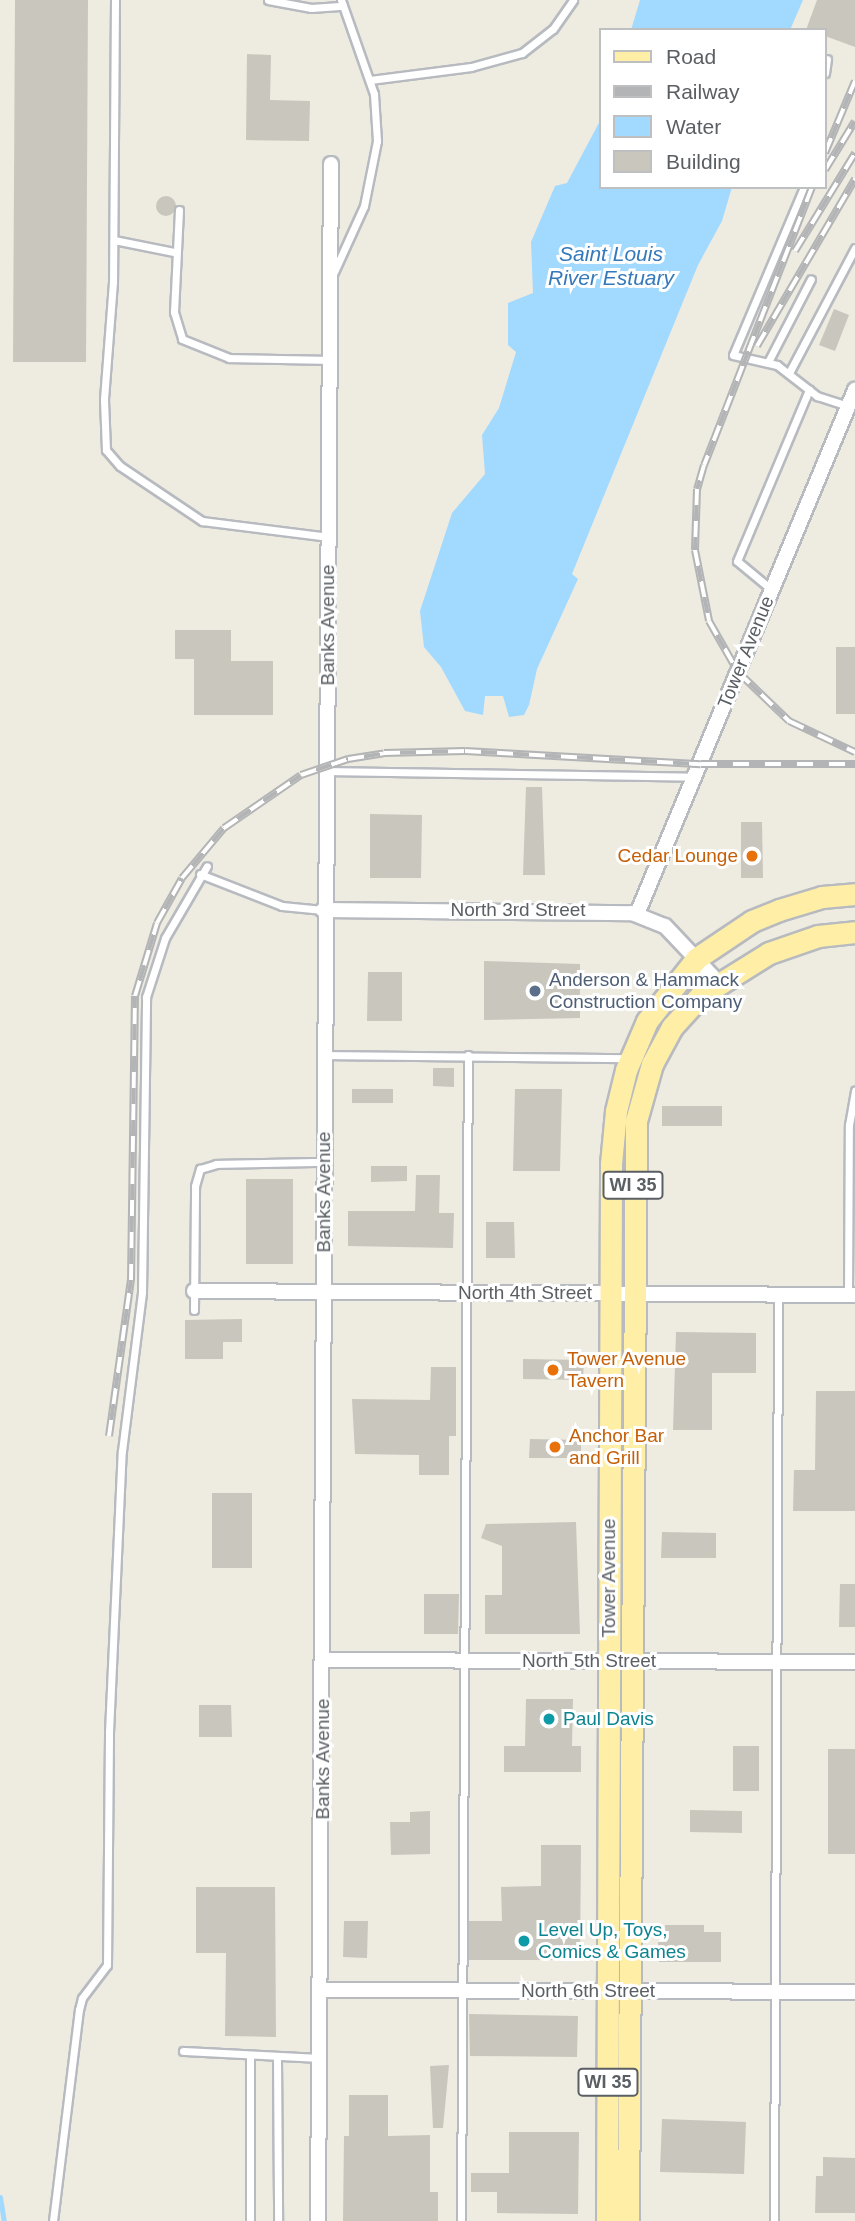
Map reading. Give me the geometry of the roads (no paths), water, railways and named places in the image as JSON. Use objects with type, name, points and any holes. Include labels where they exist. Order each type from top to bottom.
[{"type":"main road","name":"WI 35","points":[[697,958],[752,921],[779,910],[855,894]]},
{"type":"main road","name":"WI 35","points":[[718,982],[791,944],[855,932]]},
{"type":"main road","name":"Tower Avenue","points":[[607,2221],[618,1991],[619,1661],[611,1293],[612,1133],[630,1058],[653,1012],[697,958]]},
{"type":"main road","name":"Tower Avenue","points":[[619,1661],[633,1293],[633,1160],[639,1101],[652,1063],[672,1027],[718,982]]},
{"type":"main road","name":"Tower Avenue","points":[[618,1991],[628,2221]]},
{"type":"street","name":"Banks Avenue","points":[[318,2221],[322,1990],[323,910],[327,772],[331,164]]},
{"type":"street","name":"Tower Avenue","points":[[637,914],[855,390]]},
{"type":"street","name":"North 3rd Street","points":[[323,910],[637,914],[665,926],[718,982]]},
{"type":"street","name":"North 4th Street","points":[[194,1291],[852,1295]]},
{"type":"street","name":"North 5th Street","points":[[323,1660],[855,1662]]},
{"type":"street","name":"North 6th Street","points":[[322,1990],[855,1992]]},
{"type":"lane","points":[[115,0],[114,240],[104,414],[109,457],[210,524],[329,537]]},
{"type":"lane","points":[[268,0],[311,8],[342,3],[370,80],[377,108],[373,175],[357,226],[331,277]]},
{"type":"lane","points":[[370,80],[471,67],[522,53],[553,29],[573,0]]},
{"type":"lane","points":[[803,189],[733,355],[768,362],[789,373],[809,390],[848,406]]},
{"type":"lane","points":[[179,210],[174,252],[174,321],[178,334],[189,344],[229,358],[330,360]]},
{"type":"lane","points":[[114,240],[174,252]]},
{"type":"lane","points":[[789,373],[855,248]]},
{"type":"lane","points":[[768,362],[811,279]]},
{"type":"lane","points":[[772,590],[737,561],[809,390]]},
{"type":"lane","points":[[327,772],[696,777]]},
{"type":"lane","points":[[52,2221],[79,2010],[82,1998],[107,1965],[110,1732],[122,1451],[142,1292],[146,998],[165,938],[207,866]]},
{"type":"lane","points":[[200,874],[282,906],[323,910]]},
{"type":"lane","points":[[323,1055],[630,1058]]},
{"type":"lane","points":[[461,2221],[468,1055]]},
{"type":"lane","points":[[852,1295],[849,1125],[855,1091]]},
{"type":"lane","points":[[194,1310],[195,1186],[200,1169],[211,1164],[324,1162]]},
{"type":"lane","points":[[774,2221],[778,1294]]},
{"type":"lane","points":[[183,2052],[321,2058]]},
{"type":"lane","points":[[250,2057],[250,2221]]},
{"type":"lane","points":[[277,2058],[278,2221]]},
{"type":"water","points":[[640,0],[803,0],[791,28],[632,28]]},
{"type":"water","name":"Saint Louis River Estuary","points":[[600,121],[600,189],[731,189],[722,221],[698,265],[572,574],[578,579],[537,669],[529,705],[524,715],[509,717],[503,696],[485,696],[483,715],[465,711],[441,667],[424,647],[420,611],[452,513],[485,474],[482,435],[499,408],[516,352],[508,345],[508,303],[533,293],[531,242],[555,186],[567,183]]},
{"type":"waterway","points":[[0,2197],[4,2221]]},
{"type":"railway","points":[[827,148],[855,81]]},
{"type":"railway","points":[[827,167],[855,121]]},
{"type":"railway","points":[[795,251],[855,153]]},
{"type":"railway","points":[[757,346],[855,179]]},
{"type":"railway","points":[[811,189],[704,465],[697,489],[695,550],[709,621],[738,672],[789,721],[855,752]]},
{"type":"railway","points":[[109,1436],[131,1280],[135,996],[157,923],[182,878],[224,828],[301,775],[348,759],[384,753],[465,751],[701,764],[855,764]]},
{"type":"place","name":"Cedar Lounge","points":[[752,856]]},
{"type":"place","name":"Anderson & Hammack Construction Company","points":[[535,991]]},
{"type":"place","name":"Tower Avenue Tavern","points":[[553,1370]]},
{"type":"place","name":"Anchor Bar and Grill","points":[[555,1447]]},
{"type":"place","name":"Paul Davis","points":[[549,1719]]},
{"type":"place","name":"Level Up, Toys, Comics & Games","points":[[524,1941]]}]
